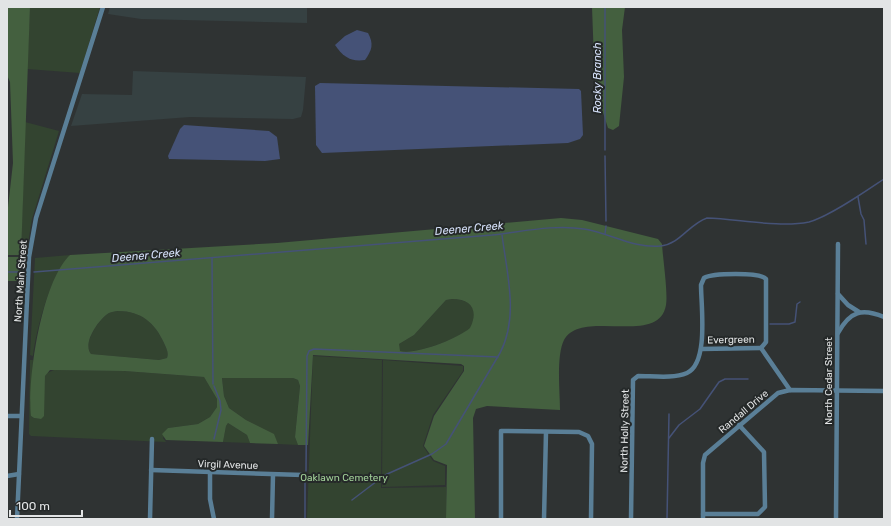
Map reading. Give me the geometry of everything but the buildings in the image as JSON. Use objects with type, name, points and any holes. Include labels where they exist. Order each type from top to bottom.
[{"type":"street","name":"North Main Street","points":[[17,519],[29,257],[32,237],[36,218],[103,7]]},
{"type":"street","name":"North Cedar Street","points":[[836,519],[838,244]]},
{"type":"street","points":[[701,349],[701,285],[704,278],[711,275],[754,275],[763,277],[767,283],[766,342],[761,348],[790,390]]},
{"type":"street","points":[[838,294],[848,305],[859,312],[874,313],[884,317]]},
{"type":"street","points":[[837,335],[847,319],[859,312]]},
{"type":"street","name":"Evergreen","points":[[701,349],[761,348]]},
{"type":"street","name":"North Holly Street","points":[[631,519],[633,380],[638,376],[678,375],[688,373],[696,366],[700,358],[701,349]]},
{"type":"street","name":"Randall Drive","points":[[703,516],[705,456],[739,425],[778,393],[790,390],[884,391]]},
{"type":"street","points":[[7,416],[21,416]]},
{"type":"street","points":[[703,516],[758,514],[765,507],[764,452],[739,425]]},
{"type":"street","points":[[501,519],[501,432],[579,432],[588,436],[590,440],[591,519]]},
{"type":"street","points":[[544,519],[546,432]]},
{"type":"street","points":[[150,519],[152,439]]},
{"type":"street","name":"Virgil Avenue","points":[[151,470],[303,475]]},
{"type":"street","points":[[210,472],[210,499],[214,519]]},
{"type":"street","points":[[7,476],[19,474]]},
{"type":"street","points":[[272,519],[273,475]]},
{"type":"shaded area","points":[[110,7],[307,7],[307,23],[141,19],[108,14]]},
{"type":"shaded area","points":[[133,71],[306,77],[303,110],[301,117],[293,119],[190,117],[71,126],[82,94],[132,95]]},
{"type":"green space","points":[[7,7],[30,7],[21,255],[7,255],[7,216],[13,163],[10,82],[7,75]]},
{"type":"green space","points":[[30,7],[100,7],[80,73],[27,69]]},
{"type":"green space","points":[[592,7],[625,7],[622,30],[624,77],[619,126],[613,130],[608,128],[595,88]]},
{"type":"green space","points":[[25,122],[59,131],[32,219],[26,255],[21,255]]},
{"type":"green space","points":[[561,218],[582,220],[658,239],[662,244],[666,284],[666,305],[660,317],[650,324],[635,326],[586,327],[573,331],[564,340],[560,355],[560,410],[487,406],[476,409],[473,418],[475,519],[446,519],[447,465],[434,460],[424,446],[434,416],[464,371],[464,366],[461,364],[313,355],[308,445],[298,445],[295,437],[300,386],[298,380],[293,378],[222,378],[224,396],[229,408],[246,420],[274,434],[278,444],[250,443],[247,435],[228,423],[223,442],[166,440],[162,434],[168,428],[198,424],[210,417],[217,407],[217,399],[204,377],[124,371],[50,370],[45,376],[44,416],[41,419],[31,416],[31,378],[38,331],[44,307],[52,286],[60,268],[70,255],[277,243]],"holes":[[[452,299],[464,301],[472,307],[474,316],[470,328],[456,337],[436,345],[416,351],[400,351],[399,344],[414,335],[446,300]],[[118,311],[134,313],[152,324],[164,343],[168,356],[167,358],[159,360],[91,354],[89,344],[93,332],[105,316],[109,313]]]},
{"type":"green space","points":[[70,255],[63,263],[51,288],[37,332],[33,356],[30,355],[35,258]]},
{"type":"green space","points":[[7,257],[25,257],[23,281],[7,281]]},
{"type":"green space","points":[[452,299],[464,301],[472,307],[474,316],[471,328],[456,337],[436,345],[415,351],[399,351],[399,344],[414,335],[446,300]]},
{"type":"green space","points":[[118,311],[134,313],[152,324],[164,343],[168,356],[167,358],[159,360],[91,354],[89,344],[93,332],[105,316],[109,313]]},
{"type":"green space","name":"Oaklawn Cemetery","points":[[313,356],[382,360],[381,488],[446,487],[446,519],[307,519]]},
{"type":"green space","points":[[30,360],[33,360],[31,416],[34,418],[41,419],[45,376],[47,373],[54,370],[124,371],[204,377],[217,399],[217,407],[210,417],[198,424],[168,428],[163,438],[166,442],[31,436],[29,434]]},
{"type":"green space","points":[[383,360],[463,366],[463,371],[433,415],[423,446],[433,461],[445,466],[445,485],[382,487]]},
{"type":"green space","points":[[222,377],[293,378],[298,380],[300,386],[295,437],[298,445],[278,444],[273,434],[246,420],[229,408],[224,396]]},
{"type":"green space","points":[[228,423],[247,435],[250,443],[223,442]]},
{"type":"water","points":[[357,30],[368,33],[371,40],[371,50],[365,60],[356,60],[344,56],[335,45],[345,36]]},
{"type":"water","points":[[320,83],[579,89],[581,91],[583,135],[580,139],[568,143],[322,153],[316,145],[315,86]]},
{"type":"water","points":[[184,125],[269,131],[277,137],[280,159],[265,161],[169,159],[168,156],[180,129]]},
{"type":"waterway","name":"Rocky Branch","points":[[605,7],[605,150]]},
{"type":"waterway","name":"Rocky Branch","points":[[605,156],[606,221]]},
{"type":"waterway","name":"Deener Creek","points":[[34,272],[492,235],[561,227],[594,231],[641,245],[661,246],[674,242],[695,225],[707,218],[772,224],[797,224],[809,222],[827,215],[858,197],[884,179]]},
{"type":"waterway","points":[[858,197],[861,214],[864,220],[866,244]]},
{"type":"waterway","name":"Rocky Branch","points":[[605,234],[606,226]]},
{"type":"waterway","points":[[352,500],[385,475],[432,454],[446,444],[500,353],[506,339],[510,310],[509,280],[502,235]]},
{"type":"waterway","points":[[212,258],[213,384]]},
{"type":"waterway","name":"Deener Creek","points":[[7,272],[25,272]]},
{"type":"waterway","points":[[770,324],[789,324],[795,322],[797,304],[800,302]]},
{"type":"waterway","points":[[306,471],[307,356],[309,351],[314,349],[498,357]]},
{"type":"waterway","points":[[669,438],[679,425],[700,409],[719,382],[725,379],[748,379]]},
{"type":"waterway","points":[[214,386],[220,401],[221,410],[214,439]]},
{"type":"waterway","points":[[667,519],[669,414]]},
{"type":"waterway","points":[[305,479],[305,519]]}]
